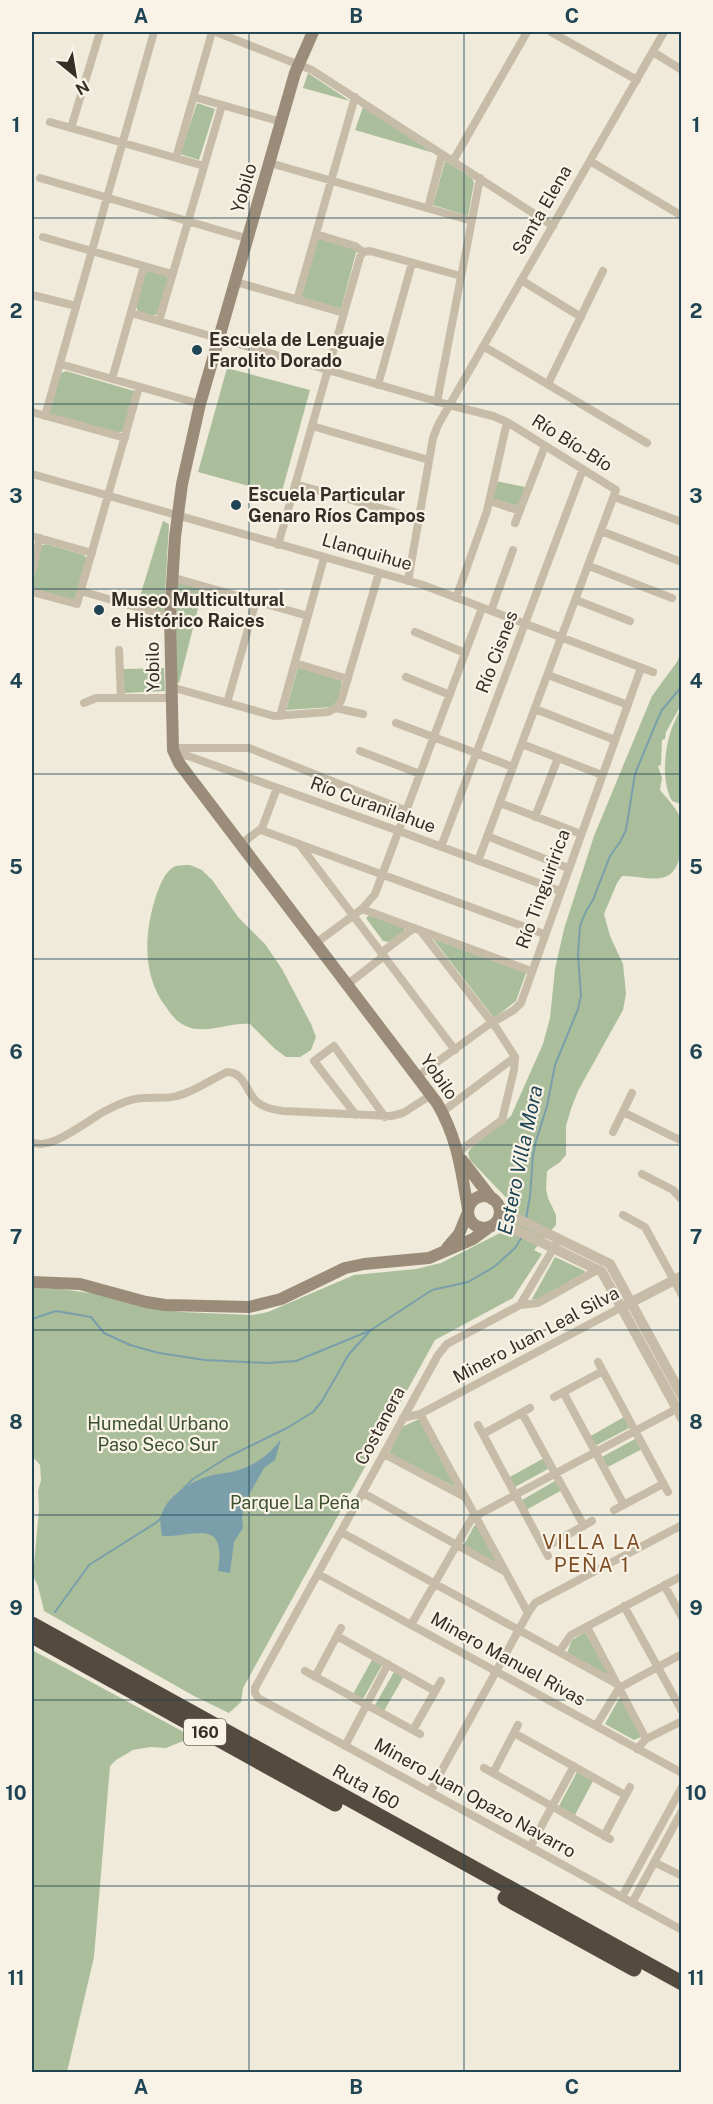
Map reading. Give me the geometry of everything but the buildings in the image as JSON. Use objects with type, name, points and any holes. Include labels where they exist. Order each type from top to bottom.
[{"type":"highway","name":"Ruta 160","points":[[32,1624],[681,1983]]},
{"type":"highway","name":"Ruta 160","points":[[32,1636],[681,1995]]},
{"type":"main road","name":"Yobilo","points":[[314,32],[298,65],[200,404],[186,465],[177,516],[171,577],[171,693],[174,751],[241,844],[418,1076],[442,1112],[459,1155],[468,1210]]},
{"type":"main road","name":"Yobilo","points":[[459,1155],[496,1203]]},
{"type":"main road","points":[[441,1253],[459,1234],[472,1202],[478,1197],[485,1196],[496,1203],[501,1222]]},
{"type":"main road","points":[[468,1210],[470,1220],[476,1225],[483,1227],[501,1222]]},
{"type":"main road","points":[[32,1282],[80,1284],[165,1305],[249,1307],[281,1299],[345,1268],[364,1264],[421,1260],[473,1239],[501,1222]]},
{"type":"street","points":[[71,128],[100,32]]},
{"type":"street","points":[[45,416],[154,32]]},
{"type":"street","points":[[176,158],[214,32],[312,70],[553,226]]},
{"type":"street","points":[[453,161],[527,32]]},
{"type":"street","points":[[551,32],[637,80]]},
{"type":"street","name":"Santa Elena","points":[[408,581],[435,432],[664,32]]},
{"type":"street","points":[[653,52],[681,70]]},
{"type":"street","points":[[194,97],[282,122]]},
{"type":"street","points":[[297,300],[355,97]]},
{"type":"street","points":[[159,321],[222,105]]},
{"type":"street","points":[[50,122],[204,166]]},
{"type":"street","points":[[428,208],[442,154]]},
{"type":"street","points":[[590,161],[681,216]]},
{"type":"street","points":[[270,163],[472,221]]},
{"type":"street","points":[[40,178],[249,239]]},
{"type":"street","points":[[437,402],[480,178]]},
{"type":"street","points":[[316,234],[355,246],[363,252],[370,251],[461,276]]},
{"type":"street","points":[[43,237],[172,274]]},
{"type":"street","points":[[278,545],[363,252]]},
{"type":"street","points":[[378,385],[412,263]]},
{"type":"street","points":[[112,379],[144,266]]},
{"type":"street","points":[[548,384],[603,271]]},
{"type":"street","points":[[521,280],[581,317]]},
{"type":"street","points":[[236,282],[344,313]]},
{"type":"street","points":[[32,295],[76,306]]},
{"type":"street","name":"Río Bío-Bío","points":[[131,313],[437,402],[493,416],[507,422],[615,488],[616,492],[589,566],[478,861]]},
{"type":"street","points":[[483,346],[647,443]]},
{"type":"street","points":[[60,364],[200,404]]},
{"type":"street","points":[[32,592],[77,604],[139,387]]},
{"type":"street","points":[[32,412],[125,438]]},
{"type":"street","points":[[456,598],[488,510],[507,422]]},
{"type":"street","points":[[312,426],[429,460]]},
{"type":"street","points":[[515,523],[545,446]]},
{"type":"street","name":"Río Cisnes","points":[[441,847],[583,469]]},
{"type":"street","name":"Llanquihue","points":[[32,474],[408,581],[653,672]]},
{"type":"street","points":[[296,484],[419,519]]},
{"type":"street","points":[[614,497],[681,522]]},
{"type":"street","points":[[490,501],[520,511]]},
{"type":"street","points":[[601,531],[679,561]]},
{"type":"street","points":[[32,571],[36,537],[92,553]]},
{"type":"street","points":[[316,943],[362,909],[375,894],[465,653],[513,550]]},
{"type":"street","points":[[280,716],[324,558]]},
{"type":"street","points":[[589,566],[672,598]]},
{"type":"street","points":[[84,703],[96,699],[171,693],[226,703],[266,715],[328,712],[340,704],[379,573]]},
{"type":"street","points":[[171,577],[308,616]]},
{"type":"street","points":[[81,591],[170,617]]},
{"type":"street","points":[[576,600],[630,621]]},
{"type":"street","points":[[226,703],[256,601]]},
{"type":"street","points":[[415,632],[465,653]]},
{"type":"street","points":[[119,650],[121,698]]},
{"type":"street","points":[[295,663],[348,679]]},
{"type":"street","name":"Río Tinguiririca","points":[[418,1076],[519,1006],[641,668]]},
{"type":"street","points":[[548,675],[628,705]]},
{"type":"street","points":[[405,677],[450,695]]},
{"type":"street","points":[[336,708],[363,714]]},
{"type":"street","points":[[535,709],[615,740]]},
{"type":"street","points":[[396,723],[513,767]]},
{"type":"street","points":[[522,744],[602,776]]},
{"type":"street","points":[[174,751],[243,748],[254,750],[407,811]]},
{"type":"street","name":"Río Curanilahue","points":[[174,751],[560,891]]},
{"type":"street","points":[[360,751],[420,774]]},
{"type":"street","points":[[535,817],[558,758]]},
{"type":"street","points":[[241,844],[261,830],[278,788]]},
{"type":"street","points":[[500,803],[581,834]]},
{"type":"street","points":[[261,830],[544,934]]},
{"type":"street","points":[[487,836],[568,868]]},
{"type":"street","points":[[299,844],[454,1050]]},
{"type":"street","points":[[362,909],[531,971]]},
{"type":"street","points":[[348,984],[417,929]]},
{"type":"street","points":[[417,929],[492,1023],[515,1057],[502,1120],[459,1155]]},
{"type":"street","points":[[356,1115],[314,1061],[334,1046],[385,1117]]},
{"type":"street","points":[[442,1112],[515,1057]]},
{"type":"street","points":[[32,1142],[36,1145],[47,1144],[126,1102],[141,1098],[175,1097],[227,1072],[240,1076],[257,1102],[270,1109],[385,1117],[403,1113],[431,1095]]},
{"type":"street","points":[[613,1132],[632,1093]]},
{"type":"street","points":[[623,1112],[681,1141]]},
{"type":"street","points":[[642,1174],[673,1190],[681,1200]]},
{"type":"street","points":[[623,1215],[645,1227],[678,1278],[681,1295]]},
{"type":"street","points":[[411,1625],[469,1521],[475,1516],[635,1431],[680,1411],[627,1305],[610,1264],[501,1222]]},
{"type":"street","points":[[552,1241],[605,1275],[627,1305],[681,1396]]},
{"type":"street","points":[[520,1305],[552,1241]]},
{"type":"street","name":"Costanera","points":[[255,1693],[255,1688],[438,1354],[444,1347],[520,1305],[538,1303],[598,1269]]},
{"type":"street","name":"Minero Juan Leal Silva","points":[[404,1418],[420,1414],[678,1278]]},
{"type":"street","points":[[598,1362],[665,1488],[614,1510]]},
{"type":"street","points":[[554,1396],[603,1371]]},
{"type":"street","points":[[563,1392],[624,1505]]},
{"type":"street","points":[[478,1425],[546,1552],[588,1524],[555,1473],[526,1411],[483,1434]]},
{"type":"street","points":[[420,1414],[528,1612]]},
{"type":"street","points":[[384,1454],[465,1496]]},
{"type":"street","points":[[363,1493],[505,1572]]},
{"type":"street","points":[[430,1792],[535,1603],[681,1525]]},
{"type":"street","points":[[341,1532],[618,1686]]},
{"type":"street","name":"Minero Manuel Rivas","points":[[318,1574],[681,1773]]},
{"type":"street","points":[[559,1652],[569,1637],[681,1576]]},
{"type":"street","points":[[664,1585],[681,1617]]},
{"type":"street","points":[[624,1606],[681,1711]]},
{"type":"street","points":[[586,1627],[646,1740]]},
{"type":"street","points":[[315,1677],[341,1628]]},
{"type":"street","points":[[337,1636],[435,1691]]},
{"type":"street","points":[[596,1726],[618,1686],[681,1654]]},
{"type":"street","points":[[345,1746],[388,1664]]},
{"type":"street","points":[[305,1671],[417,1732],[441,1681]]},
{"type":"street","name":"Minero Juan Opazo Navarro","points":[[255,1693],[258,1698],[681,1930]]},
{"type":"street","points":[[637,1749],[646,1740],[681,1721]]},
{"type":"street","points":[[516,1729],[574,1766],[628,1791],[607,1837],[488,1770],[516,1729]]},
{"type":"street","points":[[530,1847],[574,1766]]},
{"type":"street","points":[[622,1897],[681,1787]]},
{"type":"street","points":[[632,1903],[654,1862],[679,1824],[681,1811]]},
{"type":"street","points":[[654,1862],[681,1876]]},
{"type":"green space","points":[[308,73],[350,101],[303,88]]},
{"type":"green space","points":[[197,103],[215,109],[199,160],[180,154]]},
{"type":"green space","points":[[363,107],[434,153],[355,130]]},
{"type":"green space","points":[[445,161],[472,178],[474,183],[468,216],[433,205]]},
{"type":"green space","points":[[317,237],[357,249],[341,309],[299,297]]},
{"type":"green space","points":[[149,270],[166,275],[168,278],[158,313],[154,316],[138,311],[136,307],[145,272]]},
{"type":"green space","points":[[227,368],[310,390],[281,495],[198,472]]},
{"type":"green space","points":[[66,371],[134,391],[123,431],[118,433],[51,414],[49,411],[61,373]]},
{"type":"green space","points":[[496,481],[525,487],[519,506],[493,499]]},
{"type":"green space","points":[[163,521],[169,524],[164,612],[138,603]]},
{"type":"green space","points":[[46,544],[84,555],[87,560],[76,598],[72,600],[35,589],[32,585],[41,546]]},
{"type":"green space","points":[[177,581],[203,589],[179,683],[175,681]]},
{"type":"green space","name":"Humedal Urbano Paso Seco Sur","points":[[681,652],[681,705],[666,732],[665,739],[662,740],[661,765],[658,766],[662,778],[660,790],[681,821],[683,834],[680,858],[673,871],[664,877],[652,879],[622,876],[604,914],[610,936],[623,964],[626,994],[623,1010],[578,1091],[571,1109],[566,1126],[566,1155],[547,1171],[546,1189],[556,1215],[556,1225],[534,1250],[542,1254],[513,1298],[435,1340],[243,1688],[241,1702],[229,1713],[194,1696],[44,1611],[33,1576],[39,1509],[38,1491],[41,1480],[40,1465],[32,1456],[32,1288],[61,1289],[118,1297],[145,1306],[181,1312],[252,1315],[268,1312],[354,1275],[416,1269],[441,1263],[500,1233],[513,1213],[513,1205],[470,1160],[468,1153],[471,1148],[511,1116],[543,1044],[550,1018],[555,969],[564,929],[594,836],[652,696],[677,662]]},
{"type":"green space","points":[[298,667],[342,681],[339,699],[332,707],[286,710]]},
{"type":"green space","points":[[164,668],[165,691],[124,693],[123,669]]},
{"type":"green space","points":[[681,707],[682,804],[672,801],[665,768],[668,742]]},
{"type":"green space","points":[[190,865],[202,870],[213,881],[238,917],[265,944],[282,969],[316,1037],[311,1050],[300,1057],[286,1057],[250,1024],[207,1029],[190,1028],[169,1012],[158,995],[149,968],[148,954],[152,910],[161,883],[168,871],[176,866]]},
{"type":"green space","points":[[371,914],[402,925],[405,930],[389,942],[383,941],[366,918]]},
{"type":"green space","points":[[433,939],[526,973],[516,1001],[494,1018]]},
{"type":"green space","points":[[555,1257],[585,1271],[584,1273],[539,1300],[532,1299]]},
{"type":"green space","points":[[624,1417],[629,1428],[595,1446],[589,1437]]},
{"type":"green space","points":[[419,1419],[457,1488],[389,1453],[402,1427]]},
{"type":"green space","points":[[635,1439],[642,1449],[606,1468],[602,1457]]},
{"type":"green space","points":[[544,1458],[548,1469],[515,1487],[508,1478]]},
{"type":"green space","points":[[555,1481],[562,1490],[526,1510],[522,1500]]},
{"type":"green space","points":[[478,1524],[498,1560],[495,1563],[464,1545],[474,1526]]},
{"type":"green space","points":[[585,1632],[610,1676],[567,1653],[572,1640]]},
{"type":"green space","points":[[32,1650],[193,1737],[166,1748],[150,1747],[133,1750],[110,1766],[94,1957],[67,2072],[32,2072]]},
{"type":"green space","points":[[373,1658],[382,1665],[363,1699],[353,1694]]},
{"type":"green space","points":[[394,1672],[404,1676],[384,1711],[375,1705]]},
{"type":"green space","points":[[620,1697],[641,1737],[634,1740],[605,1724]]},
{"type":"green space","points":[[577,1772],[593,1781],[575,1815],[559,1806]]},
{"type":"water","points":[[281,1439],[275,1460],[264,1468],[246,1500],[242,1516],[243,1528],[234,1542],[230,1573],[218,1571],[218,1542],[213,1536],[196,1533],[162,1536],[160,1521],[162,1513],[176,1494],[206,1477],[253,1464],[273,1449]]},
{"type":"waterway","name":"Estero Villa Mora","points":[[526,1219],[536,1141],[547,1106],[555,1065],[581,996],[578,955],[580,926],[610,856],[626,830],[635,774],[656,723],[662,710],[682,686]]},
{"type":"waterway","name":"Estero Villa Mora","points":[[178,1494],[193,1479],[228,1457],[287,1428],[313,1412],[322,1401],[349,1354],[371,1330],[432,1290],[468,1282],[494,1267],[515,1248],[522,1237]]},
{"type":"waterway","points":[[32,1319],[56,1311],[91,1317],[104,1333],[130,1345],[159,1353],[205,1360],[268,1363],[296,1361],[369,1331]]},
{"type":"waterway","name":"Estero Villa Mora","points":[[55,1612],[89,1565],[163,1516]]},
{"type":"place","name":"Escuela de Lenguaje Farolito Dorado","points":[[197,350]]},
{"type":"place","name":"Escuela Particular Genaro Ríos Campos","points":[[236,505]]},
{"type":"place","name":"Museo Multicultural e Histórico Raices","points":[[99,610]]},
{"type":"district","name":"VILLA LA PEÑA 1","points":[[592,1554]]},
{"type":"park label","name":"Parque La Peña","points":[[295,1503]]}]
